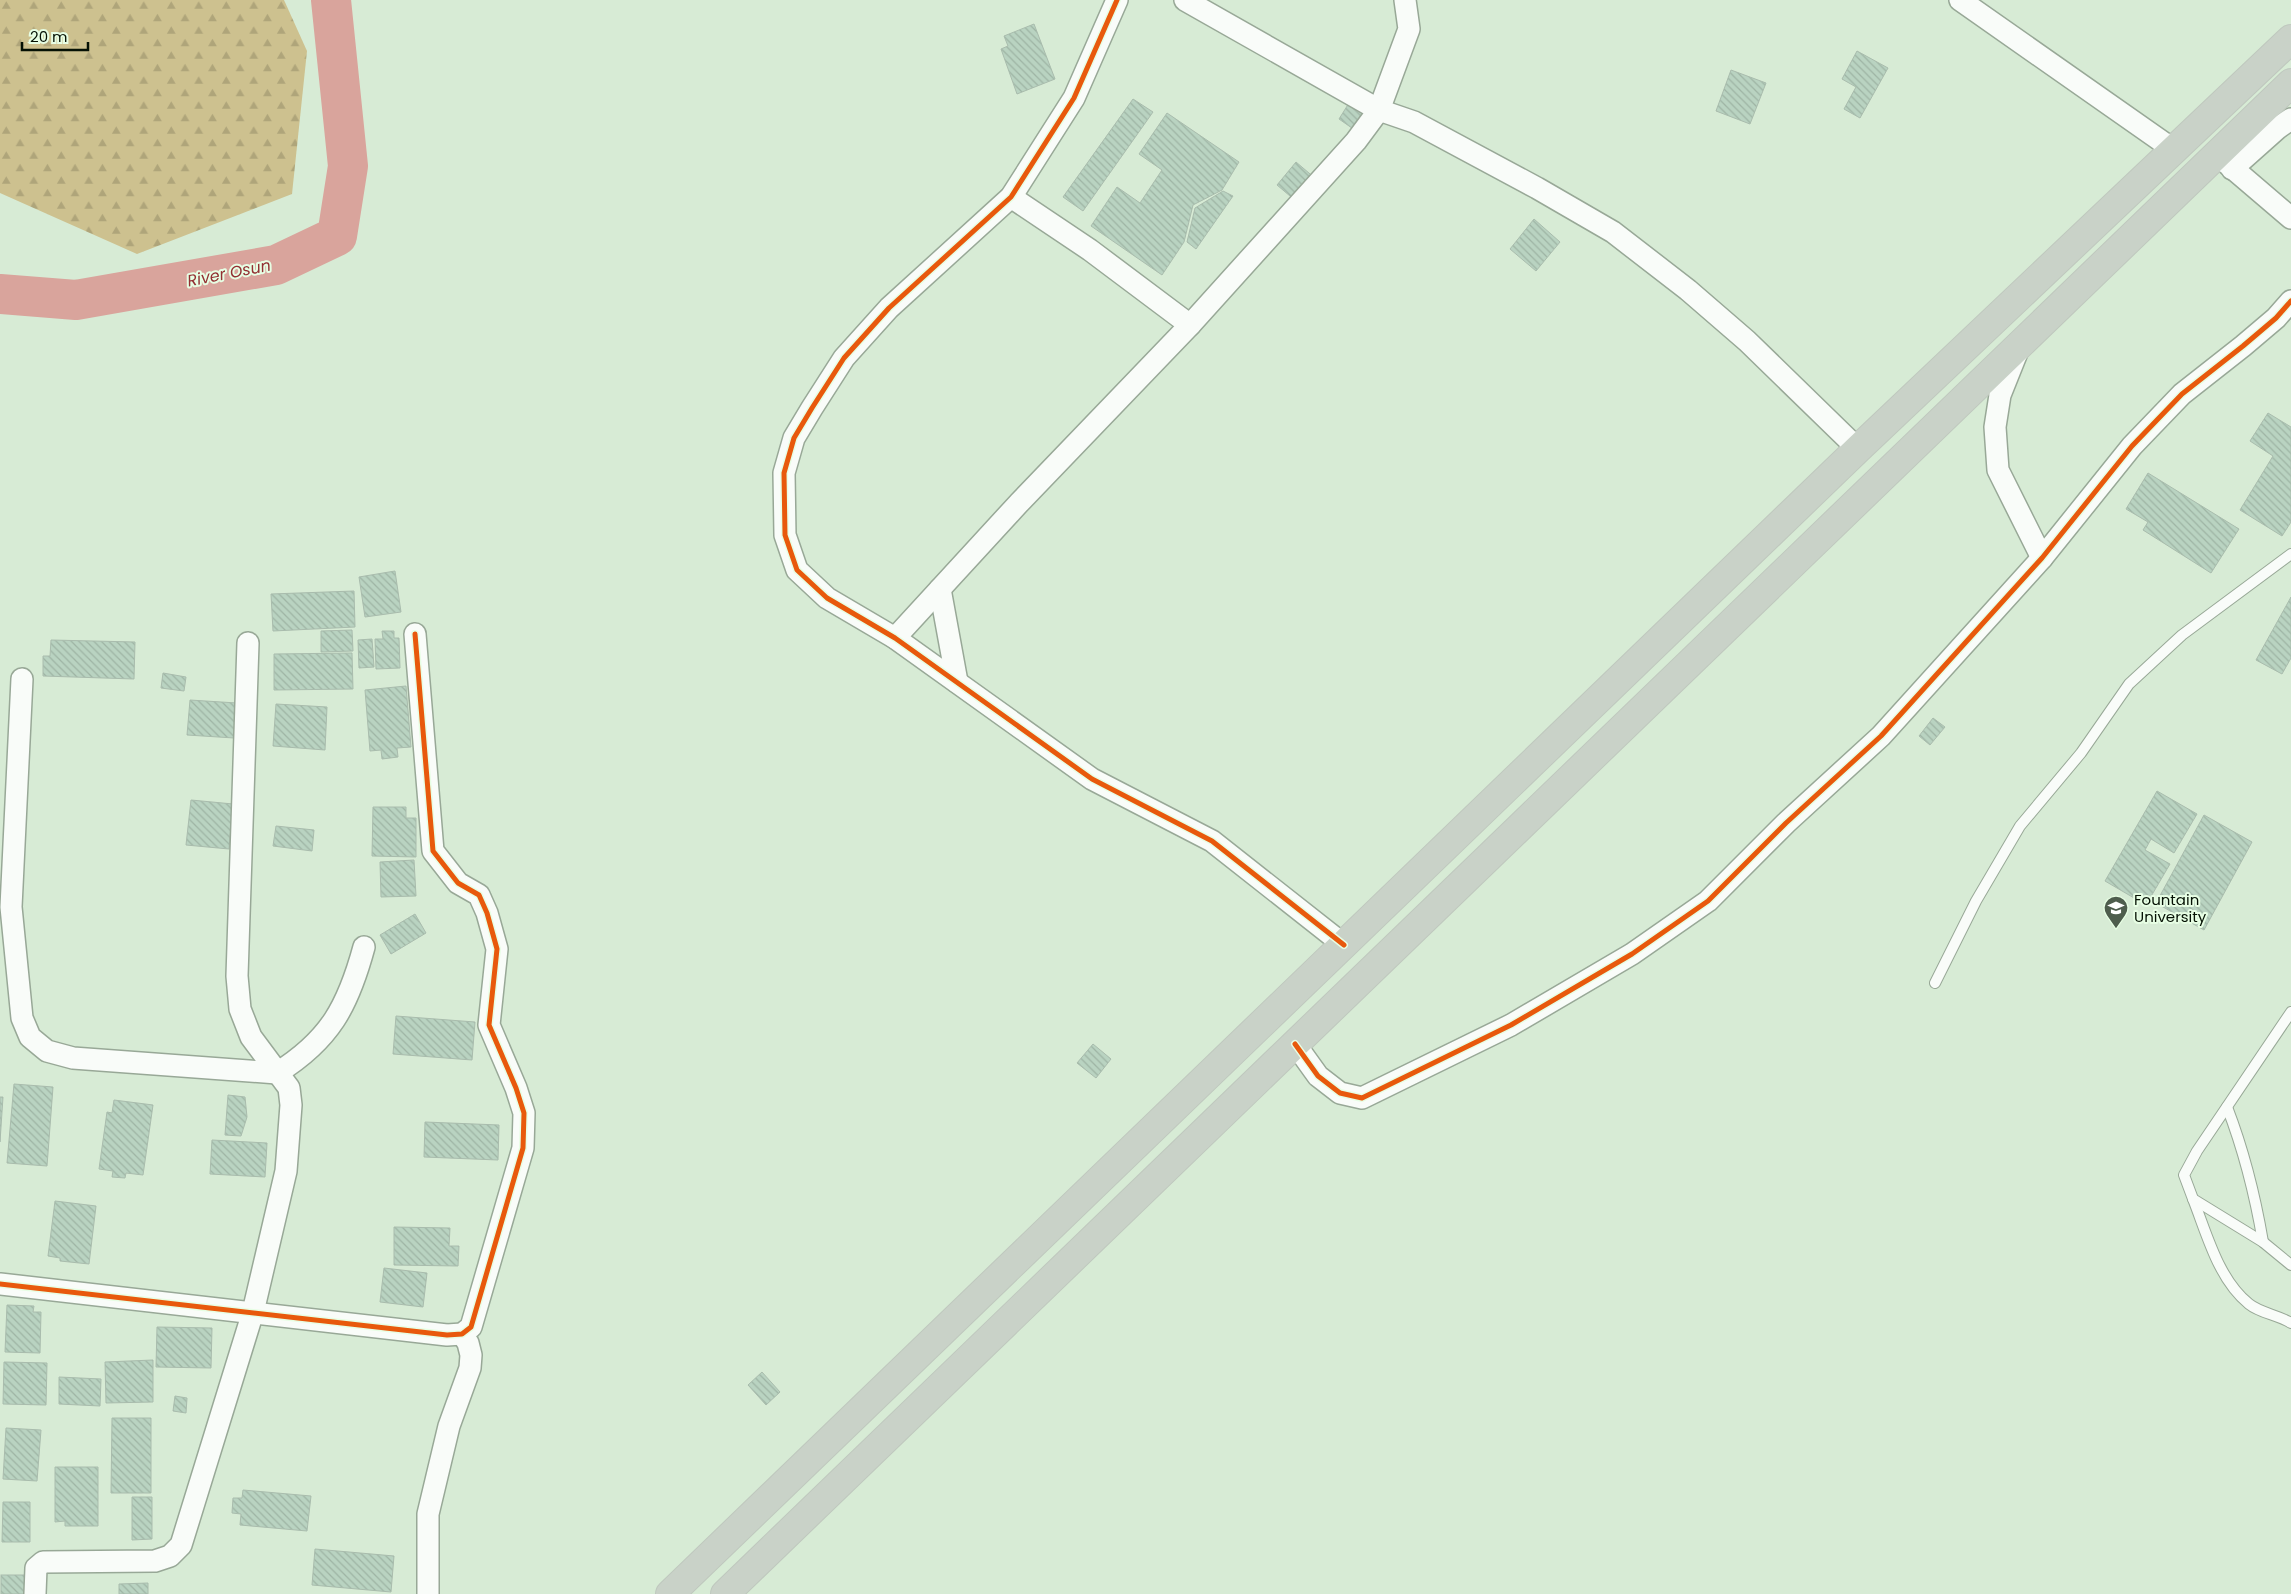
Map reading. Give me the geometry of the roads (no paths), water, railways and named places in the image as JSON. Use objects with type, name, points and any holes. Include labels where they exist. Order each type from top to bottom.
[{"type":"highway","points":[[670,1594],[1858,448],[2291,39]]},
{"type":"highway","points":[[725,1594],[2018,348],[2224,162],[2291,83]]},
{"type":"street","points":[[1117,0],[1074,98],[1011,196],[889,308],[844,358],[794,438],[784,473],[785,535],[797,570],[827,598],[894,638],[1092,779],[1212,841],[1344,945]]},
{"type":"street","points":[[1185,0],[1378,110],[1414,122],[1537,188],[1613,232],[1688,290],[1740,335],[1858,448]]},
{"type":"street","points":[[894,638],[1190,325],[1356,141],[1378,110],[1409,29],[1405,0]]},
{"type":"street","points":[[1960,0],[2174,150]]},
{"type":"street","points":[[2291,119],[2224,162],[2291,218]]},
{"type":"street","points":[[1011,196],[1090,250],[1190,325]]},
{"type":"street","points":[[1295,1044],[1318,1076],[1340,1094],[1362,1098],[1511,1025],[1632,954],[1708,901],[1786,823],[1881,736],[2042,558],[2132,446],[2182,394],[2250,340],[2291,302]]},
{"type":"street","points":[[2018,348],[2000,395],[1996,419],[1998,470],[2042,558]]},
{"type":"street","points":[[940,589],[957,682]]},
{"type":"street","points":[[0,1284],[447,1335],[462,1334],[471,1327],[523,1148],[524,1113],[516,1088],[489,1025],[497,949],[487,913],[479,895],[458,883],[433,852],[415,634]]},
{"type":"street","points":[[35,1594],[36,1568],[43,1562],[155,1562],[170,1556],[181,1544],[253,1312],[286,1171],[291,1104],[289,1088],[251,1037],[240,1010],[237,976],[248,643]]},
{"type":"street","points":[[22,679],[11,907],[22,1018],[30,1037],[47,1051],[73,1058],[277,1073],[302,1058],[322,1039],[343,1006],[358,971],[364,947]]},
{"type":"street","points":[[428,1594],[428,1514],[449,1426],[470,1368],[471,1355],[468,1343],[462,1334]]},
{"type":"lane","points":[[1935,983],[1976,901],[2020,826],[2081,753],[2129,684],[2182,635],[2291,554]]},
{"type":"lane","points":[[2291,1012],[2184,1175],[2217,1259],[2229,1282],[2250,1305],[2291,1323]]},
{"type":"lane","points":[[2227,1107],[2242,1145],[2263,1242]]},
{"type":"lane","points":[[2193,1199],[2263,1242],[2291,1265]]},
{"type":"waterway","name":"River Osun","points":[[0,294],[76,300],[276,265],[337,236],[348,166],[331,0]]},
{"type":"place","name":"Fountain University","points":[[2116,929]]}]
